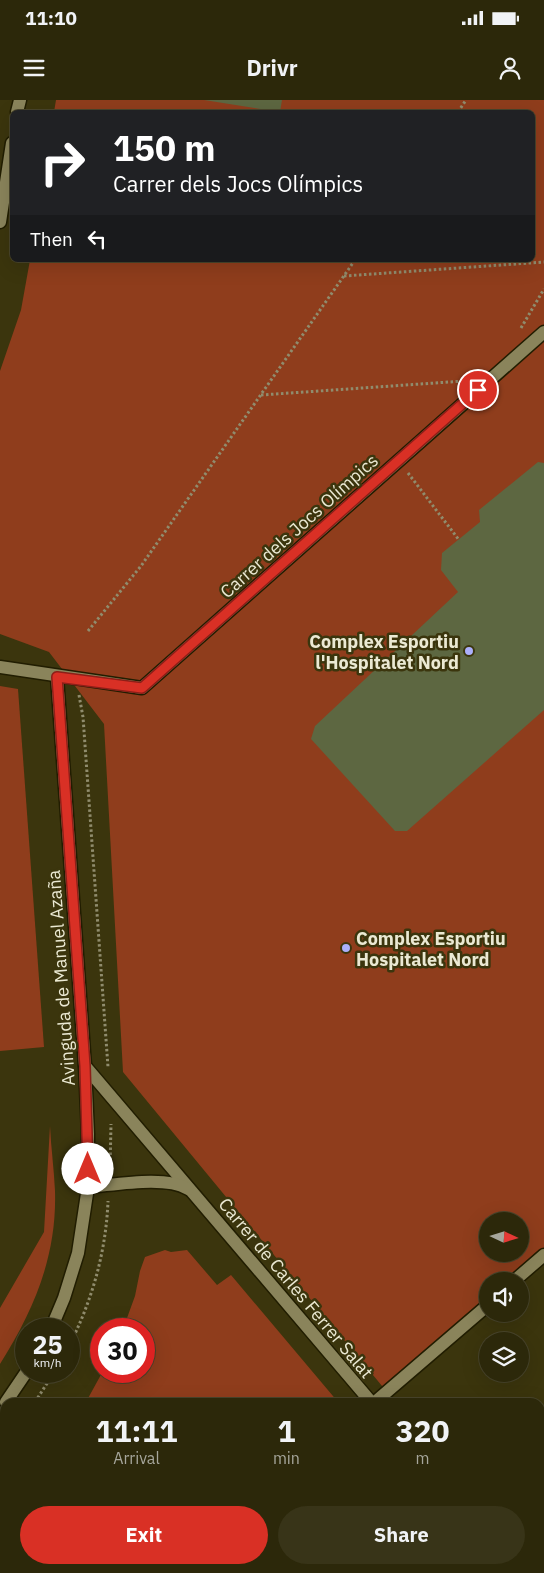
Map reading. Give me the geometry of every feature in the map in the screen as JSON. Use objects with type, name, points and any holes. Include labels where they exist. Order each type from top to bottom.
[{"type":"street","points":[[0,222],[10,156]]},
{"type":"street","name":"Carrer dels Jocs Olímpics","points":[[57,677],[142,688],[544,332]]},
{"type":"street","points":[[0,667],[57,677]]},
{"type":"street","name":"Avinguda de Manuel Azaña","points":[[55,1318],[64,1298],[78,1253],[88,1187],[85,1066],[57,677]]},
{"type":"street","name":"Carrer de Carles Ferrer Salat","points":[[85,1066],[368,1398]]},
{"type":"street","name":"Carrer de Carles Ferrer Salat","points":[[88,1187],[169,1182],[186,1188],[195,1196]]},
{"type":"street","points":[[525,1272],[544,1256]]},
{"type":"street","points":[[380,1398],[479,1313]]},
{"type":"street","points":[[10,1398],[19,1383]]},
{"type":"path","points":[[88,631],[141,566],[353,262]]},
{"type":"path","points":[[344,276],[544,262]]},
{"type":"path","points":[[520,330],[544,289]]},
{"type":"path","points":[[260,396],[491,379]]},
{"type":"path","points":[[400,460],[459,540]]},
{"type":"path","points":[[38,1398],[47,1383]]},
{"type":"shaded area","points":[[56,100],[544,100],[544,1259],[529,1272],[479,1272],[479,1314],[387,1392],[123,1072],[104,724],[49,652],[0,634],[0,371],[21,310],[30,262],[535,262],[535,110],[54,110]]},
{"type":"shaded area","points":[[0,686],[18,689],[44,1047],[0,1051]]},
{"type":"shaded area","points":[[50,1126],[55,1191],[55,1215],[52,1238],[41,1282],[33,1303],[26,1318],[15,1318],[15,1338],[0,1364],[0,1308],[44,1232]]},
{"type":"shaded area","points":[[165,1250],[171,1252],[187,1250],[217,1285],[231,1275],[335,1398],[88,1398],[96,1383],[155,1383],[155,1318],[127,1318],[135,1296],[145,1257]]},
{"type":"building","points":[[204,100],[282,100],[280,110],[267,110]]},
{"type":"building","name":"Complex Esportiu l'Hospitalet Nord","points":[[538,462],[544,463],[544,710],[407,831],[395,831],[311,739],[315,726],[458,592],[441,570],[442,553],[480,522],[479,510]]},
{"type":"place","name":"Complex Esportiu l'Hospitalet Nord","points":[[469,651]]},
{"type":"place","name":"Complex Esportiu Hospitalet Nord","points":[[346,948]]},
{"type":"route","points":[[88,1169],[85,1066],[57,677],[142,688],[478,390]]}]
